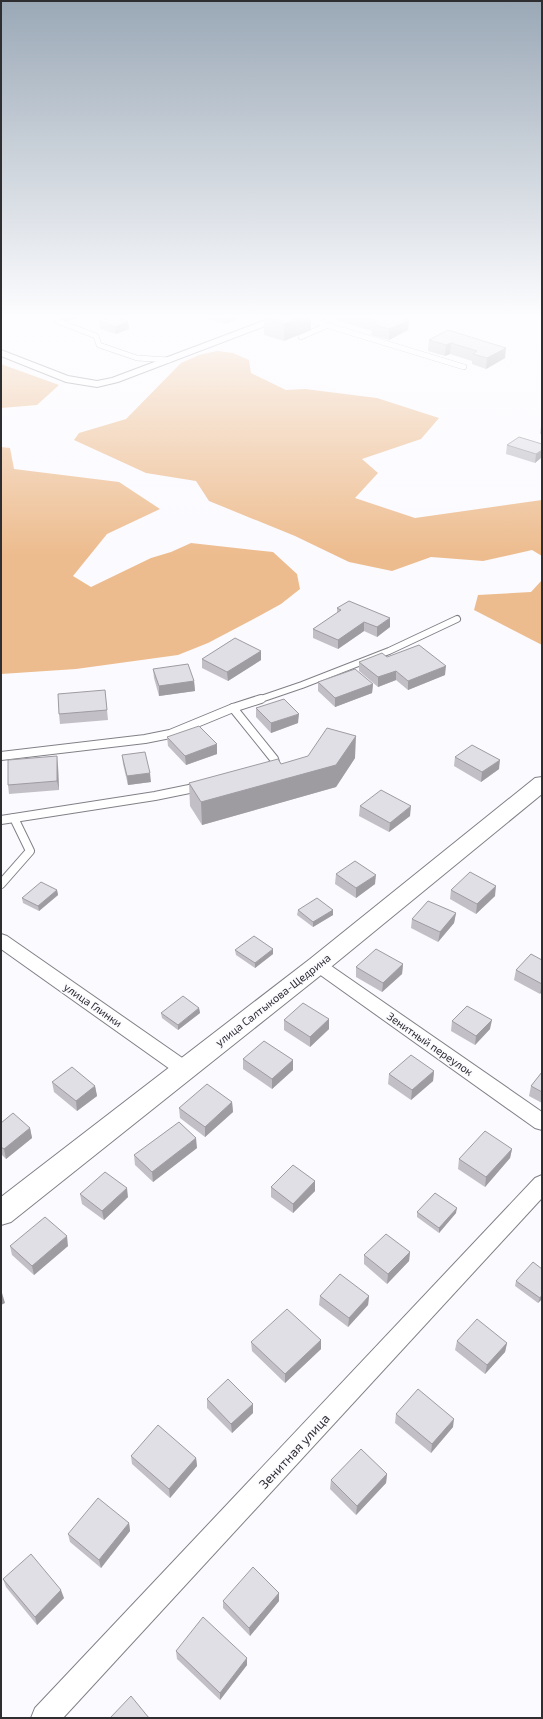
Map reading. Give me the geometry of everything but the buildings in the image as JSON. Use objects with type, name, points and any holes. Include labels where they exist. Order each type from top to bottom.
[{"type":"street","name":"улица Салтыкова-Щедрина","points":[[1,1214],[318,965],[542,783]]},
{"type":"street","name":"улица Глинки","points":[[1,940],[184,1069]]},
{"type":"street","name":"Зенитный переулок","points":[[318,965],[542,1122]]},
{"type":"street","name":"Зенитная улица","points":[[45,1718],[542,1184]]},
{"type":"lane","points":[[1,756],[145,739],[170,734],[233,708],[302,685],[390,651],[457,619]]},
{"type":"lane","points":[[233,708],[274,759],[276,765],[267,770]]},
{"type":"lane","points":[[1,820],[155,796],[208,785]]},
{"type":"lane","points":[[1,884],[30,851],[14,818]]},
{"type":"shaded area","points":[[1,395],[48,395],[37,405],[1,408]]},
{"type":"shaded area","points":[[149,395],[355,395],[377,398],[439,418],[421,439],[362,459],[378,473],[355,498],[415,518],[542,500],[542,556],[532,550],[483,561],[431,557],[392,571],[349,562],[295,536],[209,501],[196,481],[146,473],[74,440],[79,433],[126,419]]},
{"type":"shaded area","points":[[1,447],[10,448],[14,469],[119,482],[160,509],[107,534],[73,576],[91,587],[151,558],[171,552],[191,543],[273,552],[297,574],[300,589],[281,604],[261,615],[208,643],[178,655],[76,669],[1,674]]},
{"type":"shaded area","points":[[542,580],[542,645],[474,610],[478,595],[531,592]]}]
